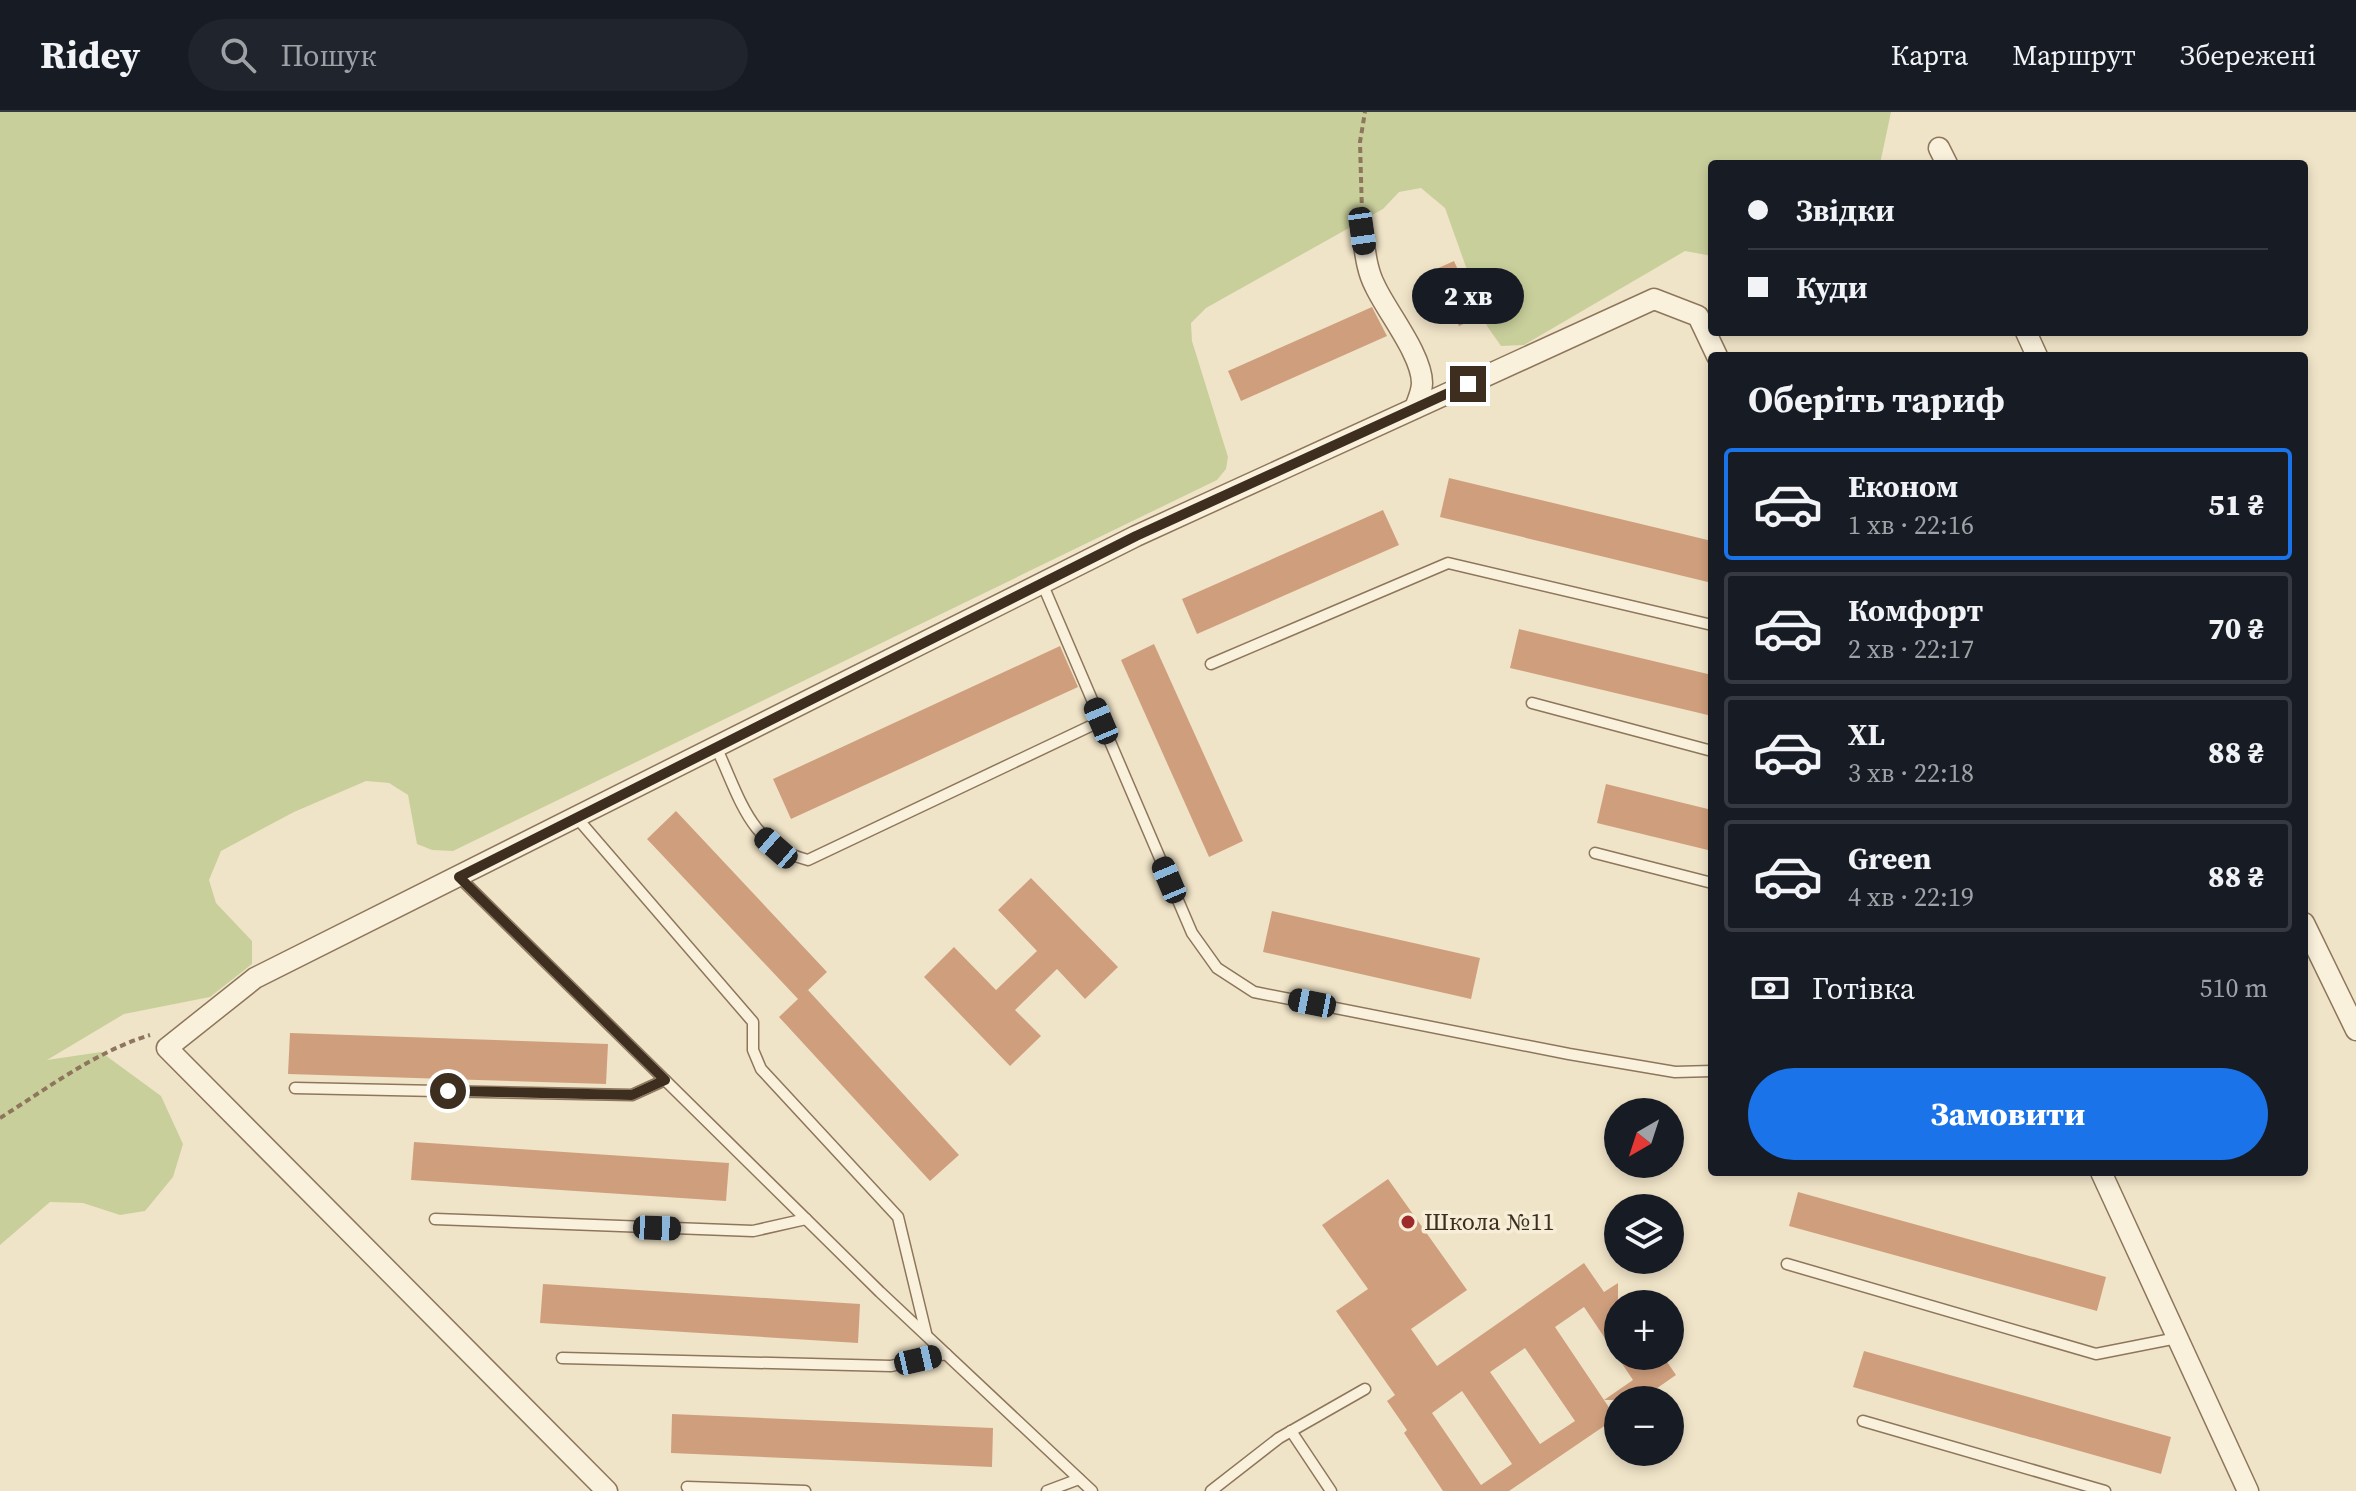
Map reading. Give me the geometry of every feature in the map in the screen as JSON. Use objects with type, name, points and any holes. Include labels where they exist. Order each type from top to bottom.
[{"type":"street","points":[[1362,231],[1366,263],[1374,286],[1401,331],[1420,372],[1422,385],[1415,408]]},
{"type":"street","points":[[607,1491],[167,1048],[255,978],[1136,536],[1654,299],[1705,312]]},
{"type":"street","points":[[2308,931],[2356,1030]]},
{"type":"street","points":[[2103,1176],[2248,1491]]},
{"type":"lane","points":[[1211,664],[1448,563],[1708,624]]},
{"type":"lane","points":[[1042,583],[1192,933],[1217,968],[1254,992],[1569,1054],[1675,1072],[1708,1071]]},
{"type":"lane","points":[[1532,703],[1708,750]]},
{"type":"lane","points":[[716,747],[755,830],[776,848],[808,860],[1101,721]]},
{"type":"lane","points":[[577,818],[753,1022],[753,1050],[761,1069],[898,1217],[926,1335]]},
{"type":"lane","points":[[1595,853],[1708,882]]},
{"type":"lane","points":[[459,877],[806,1219],[1092,1491]]},
{"type":"lane","points":[[295,1088],[632,1095],[665,1080]]},
{"type":"lane","points":[[435,1219],[753,1231],[806,1219]]},
{"type":"lane","points":[[1787,1264],[2096,1354],[2177,1338]]},
{"type":"lane","points":[[562,1358],[891,1366],[946,1354]]},
{"type":"lane","points":[[1212,1491],[1291,1431],[1365,1389]]},
{"type":"lane","points":[[1863,1421],[2105,1491]]},
{"type":"lane","points":[[1291,1431],[1331,1491]]},
{"type":"lane","points":[[1047,1491],[1079,1479]]},
{"type":"lane","points":[[687,1487],[805,1491]]},
{"type":"path","points":[[1362,231],[1360,142],[1365,112]]},
{"type":"path","points":[[0,1118],[63,1077],[128,1041],[160,1032]]},
{"type":"green space","points":[[0,112],[1891,112],[1881,160],[1708,160],[1708,255],[1685,251],[1524,345],[1501,346],[1487,326],[1445,208],[1421,188],[1399,192],[1383,209],[1206,308],[1191,323],[1192,341],[1228,457],[1226,469],[1217,480],[453,851],[432,850],[417,844],[408,795],[389,783],[366,781],[294,812],[221,851],[209,880],[216,903],[252,941],[252,964],[210,997],[124,1014],[47,1060],[101,1052],[161,1096],[183,1144],[173,1177],[145,1211],[120,1215],[83,1203],[50,1202],[0,1245]]},
{"type":"building","points":[[1454,261],[1479,317],[1459,326],[1434,270]]},
{"type":"building","points":[[1372,307],[1387,336],[1241,401],[1228,371]]},
{"type":"building","points":[[1449,478],[1708,540],[1708,582],[1440,517]]},
{"type":"building","points":[[1383,510],[1399,545],[1197,634],[1182,599]]},
{"type":"building","points":[[1519,629],[1708,674],[1708,715],[1510,668]]},
{"type":"building","points":[[1154,644],[1243,841],[1209,857],[1121,660]]},
{"type":"building","points":[[1060,646],[1078,687],[791,819],[773,779]]},
{"type":"building","points":[[1606,784],[1708,809],[1708,850],[1597,823]]},
{"type":"building","points":[[676,811],[827,972],[808,990],[959,1155],[930,1181],[779,1017],[798,999],[647,839]]},
{"type":"building","points":[[1031,878],[1118,967],[1085,999],[1057,969],[1015,1010],[1041,1036],[1010,1066],[924,977],[954,947],[996,990],[1037,951],[998,910]]},
{"type":"building","points":[[1272,911],[1480,958],[1471,999],[1263,952]]},
{"type":"building","points":[[290,1033],[608,1044],[606,1084],[288,1074]]},
{"type":"building","points":[[414,1142],[729,1163],[726,1201],[411,1180]]},
{"type":"building","points":[[1388,1179],[1467,1290],[1411,1329],[1437,1366],[1584,1263],[1604,1292],[1604,1337],[1584,1307],[1555,1327],[1604,1400],[1604,1426],[1509,1491],[1443,1491],[1404,1433],[1407,1430],[1387,1401],[1395,1395],[1336,1311],[1368,1289],[1322,1225]],"holes":[[[1525,1348],[1575,1421],[1540,1444],[1490,1372]],[[1462,1391],[1512,1464],[1481,1485],[1432,1413]]]},
{"type":"building","points":[[1798,1192],[2106,1277],[2097,1311],[1789,1226]]},
{"type":"building","points":[[543,1284],[860,1304],[858,1343],[540,1323]]},
{"type":"building","points":[[1864,1351],[2171,1437],[2161,1474],[1853,1387]]},
{"type":"building","points":[[1626,1370],[1673,1370],[1676,1375],[1660,1386],[1624,1386],[1633,1380]]},
{"type":"building","points":[[672,1414],[993,1428],[992,1467],[671,1453]]},
{"type":"place","name":"Школа №11","points":[[1408,1222]]},
{"type":"route","points":[[448,1091],[632,1095],[665,1080],[459,877],[1136,536],[1468,384]]}]
